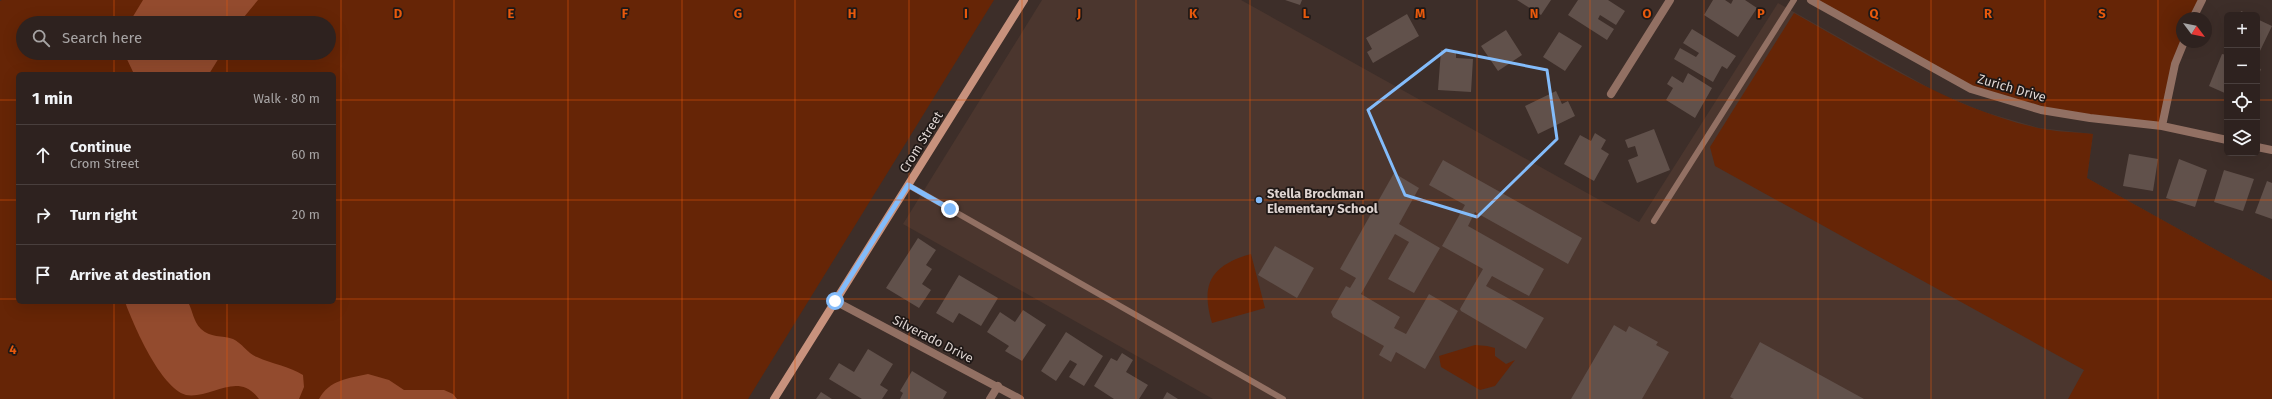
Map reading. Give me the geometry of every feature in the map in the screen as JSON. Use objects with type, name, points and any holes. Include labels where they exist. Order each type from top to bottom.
[{"type":"street","name":"Crom Street","points":[[774,399],[1024,0]]},
{"type":"street","points":[[1611,94],[1670,0]]},
{"type":"street","name":"Zurich Drive","points":[[1811,0],[1971,89],[2041,110],[2090,118],[2162,126],[2224,139]]},
{"type":"street","points":[[2196,12],[2202,0]]},
{"type":"street","points":[[2162,126],[2176,64],[2182,48]]},
{"type":"street","points":[[2260,148],[2272,150]]},
{"type":"street","name":"Silverado Drive","points":[[835,301],[1020,399]]},
{"type":"street","points":[[990,399],[998,386]]},
{"type":"lane","points":[[1654,221],[1794,0]]},
{"type":"lane","points":[[908,185],[1282,399]]},
{"type":"highlighted area","points":[[1446,50],[1547,70],[1557,139],[1477,217],[1405,195],[1368,110]]},
{"type":"shaded area","points":[[2,0],[994,0],[748,399],[0,399],[0,1]]},
{"type":"shaded area","points":[[143,0],[258,0],[245,16],[133,16]]},
{"type":"shaded area","name":"Stella Brockman Elementary School","points":[[1042,0],[1241,0],[1639,222],[1778,3],[1938,93],[1984,112],[2039,128],[2093,134],[2087,178],[2272,281],[2272,399],[1213,399],[903,224]]},
{"type":"shaded area","points":[[1811,0],[2202,0],[2196,12],[2176,12],[2176,48],[2181,48],[2162,126],[2090,118],[1971,89]]},
{"type":"shaded area","points":[[1794,13],[1912,80],[1973,108],[2038,128],[2093,134],[2087,178],[2272,281],[2272,399],[2068,399],[2084,370],[1715,166],[1710,147]]},
{"type":"shaded area","points":[[127,60],[218,60],[210,72],[133,72]]},
{"type":"shaded area","points":[[1251,254],[1265,308],[1212,323],[1208,297],[1209,286],[1212,278],[1218,270],[1227,264],[1238,258]]},
{"type":"shaded area","points":[[126,304],[189,304],[196,323],[205,332],[212,335],[233,339],[254,356],[292,369],[303,375],[304,387],[299,399],[259,399],[251,391],[242,387],[234,386],[196,395],[186,395],[176,390],[158,368],[141,340]]},
{"type":"shaded area","points":[[1475,345],[1495,348],[1495,356],[1506,364],[1515,360],[1495,386],[1480,390],[1441,367],[1439,356]]},
{"type":"shaded area","points":[[368,374],[389,380],[404,390],[444,390],[453,394],[457,399],[319,399],[328,388],[334,384]]},
{"type":"building","points":[[1285,0],[1302,0],[1300,5]]},
{"type":"building","points":[[1517,0],[1551,0],[1541,15]]},
{"type":"building","points":[[1578,0],[1608,0],[1625,11],[1616,25],[1600,15],[1598,19],[1614,29],[1607,40],[1568,15]]},
{"type":"building","points":[[1713,0],[1725,0],[1731,4],[1733,0],[1745,0],[1757,8],[1738,37],[1704,15]]},
{"type":"building","points":[[1407,14],[1419,36],[1373,63],[1367,52],[1372,49],[1366,38]]},
{"type":"building","points":[[2260,20],[2272,26],[2260,51]]},
{"type":"building","points":[[1692,29],[1736,56],[1727,69],[1722,66],[1713,82],[1674,59],[1680,48],[1696,57],[1699,53],[1683,43]]},
{"type":"building","points":[[1506,30],[1522,55],[1498,71],[1481,46]]},
{"type":"building","points":[[1559,32],[1582,46],[1565,71],[1543,57]]},
{"type":"building","points":[[1441,50],[1456,51],[1456,58],[1473,59],[1471,92],[1438,90]]},
{"type":"building","points":[[2222,54],[2224,54],[2224,93],[2209,86]]},
{"type":"building","points":[[1688,73],[1712,88],[1695,118],[1666,100],[1673,88],[1667,84],[1672,76],[1683,83]]},
{"type":"building","points":[[1556,91],[1562,104],[1568,101],[1575,116],[1538,134],[1525,106]]},
{"type":"building","points":[[1654,129],[1670,170],[1637,183],[1628,160],[1638,156],[1635,146],[1628,148],[1625,140]]},
{"type":"building","points":[[1595,133],[1606,140],[1601,149],[1609,154],[1594,181],[1564,164],[1580,135],[1591,141]]},
{"type":"building","points":[[2129,154],[2158,159],[2153,191],[2123,186]]},
{"type":"building","points":[[2179,159],[2207,170],[2195,207],[2166,198]]},
{"type":"building","points":[[1443,160],[1582,238],[1568,264],[1475,212],[1468,226],[1544,269],[1529,296],[1492,276],[1486,286],[1544,318],[1526,349],[1460,309],[1483,269],[1442,246],[1465,205],[1429,185]]},
{"type":"building","points":[[2224,170],[2254,179],[2243,211],[2214,202]]},
{"type":"building","points":[[1394,173],[1419,188],[1399,224],[1440,248],[1414,293],[1388,279],[1409,242],[1395,234],[1361,294],[1400,317],[1394,328],[1406,334],[1429,294],[1458,311],[1425,369],[1396,352],[1391,362],[1379,355],[1384,346],[1333,317],[1331,312],[1346,286],[1350,288],[1356,278],[1340,269]]},
{"type":"building","points":[[2267,181],[2272,183],[2272,219],[2255,213]]},
{"type":"building","points":[[918,238],[936,250],[926,265],[932,269],[922,284],[931,290],[919,308],[886,288]]},
{"type":"building","points":[[1275,246],[1314,268],[1297,298],[1258,275]]},
{"type":"building","points":[[959,275],[998,298],[981,326],[959,313],[953,323],[936,313]]},
{"type":"building","points":[[1023,310],[1046,325],[1022,361],[1005,351],[1009,346],[987,332],[1000,312],[1015,322]]},
{"type":"building","points":[[1614,325],[1626,332],[1629,326],[1658,342],[1656,345],[1669,352],[1642,399],[1571,399]]},
{"type":"building","points":[[1066,332],[1103,356],[1084,386],[1069,377],[1077,364],[1070,360],[1056,381],[1041,371]]},
{"type":"building","points":[[1760,342],[1864,399],[1734,399],[1730,397]]},
{"type":"building","points":[[868,349],[893,364],[880,385],[888,390],[882,399],[862,399],[829,379],[839,363],[854,372]]},
{"type":"building","points":[[1122,353],[1133,360],[1126,372],[1148,385],[1139,399],[1114,399],[1094,386],[1111,358],[1117,361]]},
{"type":"building","points":[[912,371],[947,392],[943,399],[900,399],[903,393],[900,391]]},
{"type":"building","points":[[821,392],[832,399],[816,399]]},
{"type":"building","points":[[1167,392],[1178,399],[1163,399]]},
{"type":"place","name":"Stella Brockman Elementary School","points":[[1259,200]]},
{"type":"route","points":[[835,301],[908,185],[950,209]]}]
